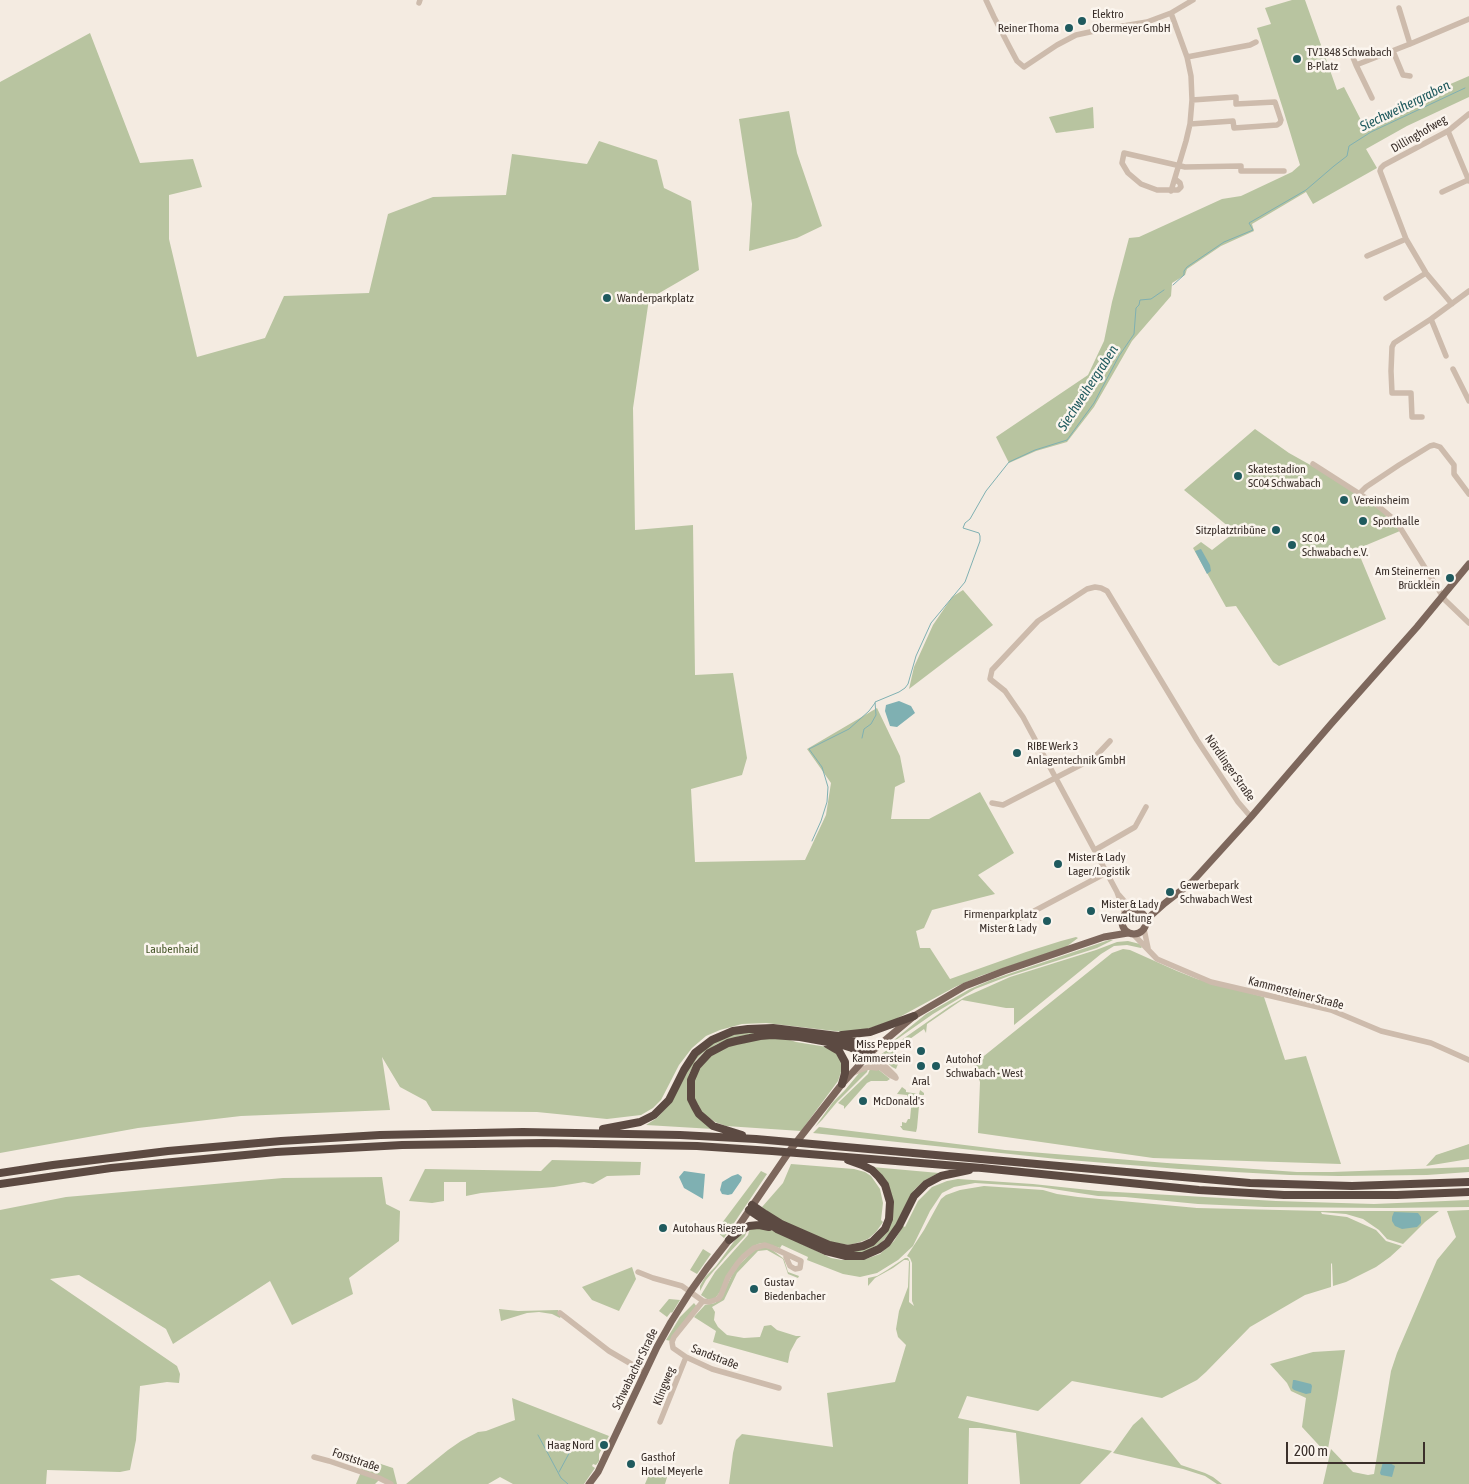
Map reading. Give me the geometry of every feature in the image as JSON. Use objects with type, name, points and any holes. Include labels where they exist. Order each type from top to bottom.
[{"type":"highway","points":[[838,1036],[870,1032],[914,1016]]},
{"type":"highway","points":[[583,1132],[625,1126],[640,1122],[654,1115],[669,1100],[695,1053],[712,1040],[733,1032],[760,1028],[785,1028],[838,1036],[865,1047],[869,1055]]},
{"type":"highway","points":[[756,1139],[713,1126],[699,1114],[691,1098],[690,1090],[693,1074],[697,1066],[709,1053],[728,1043],[747,1038],[783,1035],[846,1046],[869,1055]]},
{"type":"highway","points":[[821,1041],[839,1051],[844,1058],[846,1067],[842,1084]]},
{"type":"highway","points":[[0,1173],[168,1151],[281,1141],[468,1132],[583,1132],[756,1139],[1250,1183],[1352,1186],[1469,1182]]},
{"type":"highway","points":[[0,1184],[171,1162],[285,1152],[402,1145],[544,1142],[687,1146],[772,1151],[982,1168],[1190,1189],[1284,1195],[1397,1195],[1469,1192]]},
{"type":"highway","points":[[751,1207],[781,1224],[829,1245],[848,1249],[857,1248],[872,1242],[884,1229],[889,1219],[890,1202],[885,1185],[872,1170],[834,1156]]},
{"type":"highway","points":[[729,1240],[740,1230],[749,1226],[759,1225],[777,1229],[838,1255],[863,1256],[879,1250],[887,1243],[899,1226],[914,1196],[926,1184],[947,1174],[982,1168]]},
{"type":"highway","points":[[751,1207],[777,1229]]},
{"type":"main road","name":"Nördlinger Straße","points":[[1251,818],[1469,564]]},
{"type":"main road","points":[[1104,937],[1139,933],[1144,929],[1146,920],[1192,882],[1251,818]]},
{"type":"main road","points":[[1104,937],[1115,930],[1122,923],[1125,914],[1132,910],[1141,912],[1165,903]]},
{"type":"main road","points":[[1141,912],[1146,920]]},
{"type":"main road","points":[[1122,923],[1125,930],[1131,933]]},
{"type":"main road","name":"Schwabacher Straße","points":[[589,1484],[598,1472],[671,1322],[690,1292],[729,1240],[792,1149],[851,1074],[869,1055],[914,1016],[965,986],[1104,937]]},
{"type":"street","points":[[986,0],[1009,46],[1024,67],[1076,35],[1147,22],[1171,13],[1193,0]]},
{"type":"street","points":[[1399,8],[1410,44]]},
{"type":"street","points":[[1171,13],[1188,57],[1192,76],[1190,124],[1186,141],[1178,164],[1174,179],[1180,183],[1180,187],[1178,190],[1171,191],[1157,190],[1141,184],[1128,173],[1122,163],[1124,153],[1178,164],[1185,167],[1241,166],[1242,172],[1284,171]]},
{"type":"street","points":[[1356,65],[1469,18]]},
{"type":"street","points":[[1188,57],[1250,45],[1256,42]]},
{"type":"street","points":[[1350,50],[1372,98]]},
{"type":"street","points":[[1393,51],[1404,75],[1410,76]]},
{"type":"street","points":[[1190,124],[1234,121],[1234,128],[1276,125],[1281,120],[1275,102],[1236,104],[1236,97],[1192,100]]},
{"type":"street","name":"Dillinghofweg","points":[[1406,239],[1383,182],[1381,168],[1448,130],[1469,114]]},
{"type":"street","points":[[1442,192],[1469,181],[1448,130]]},
{"type":"street","points":[[1367,256],[1406,239],[1426,272],[1452,304]]},
{"type":"street","points":[[1386,298],[1426,272]]},
{"type":"street","points":[[1422,417],[1412,417],[1411,393],[1392,393],[1391,352],[1394,343],[1469,291]]},
{"type":"street","points":[[1431,319],[1446,356]]},
{"type":"street","points":[[1453,369],[1469,402]]},
{"type":"street","points":[[1359,494],[1366,487],[1399,465],[1434,445],[1440,447],[1454,465],[1454,474],[1469,494]]},
{"type":"street","points":[[1313,464],[1380,508],[1396,521],[1443,596],[1469,623]]},
{"type":"street","name":"Nördlinger Straße","points":[[1056,778],[1023,717],[1005,691],[990,679],[992,670],[1038,622],[1087,589],[1102,588],[1107,591],[1196,740],[1251,818]]},
{"type":"street","points":[[992,803],[1003,805],[1056,778],[1094,758],[1110,741]]},
{"type":"street","points":[[1056,778],[1106,873],[1117,892],[1132,910]]},
{"type":"street","points":[[1095,850],[1135,827],[1146,807]]},
{"type":"street","points":[[1021,918],[1106,873]]},
{"type":"street","points":[[1117,892],[1125,914]]},
{"type":"street","points":[[1144,929],[1148,950]]},
{"type":"street","name":"Kammersteiner Straße","points":[[1131,933],[1158,960],[1211,982],[1331,1010],[1381,1031],[1431,1043],[1469,1060]]},
{"type":"street","points":[[869,1055],[896,1078],[880,1068],[869,1055]]},
{"type":"street","points":[[851,1074],[868,1067],[880,1068]]},
{"type":"street","points":[[638,1272],[682,1286],[703,1301],[714,1301],[718,1299],[737,1264],[754,1248],[771,1247],[787,1255]]},
{"type":"street","name":"Sandstraße","points":[[703,1301],[672,1342],[673,1348],[686,1357],[712,1369],[779,1388]]},
{"type":"street","points":[[560,1313],[609,1351],[645,1372]]},
{"type":"street","name":"Klingweg","points":[[660,1422],[686,1357]]},
{"type":"street","name":"Forststraße","points":[[314,1457],[329,1460],[380,1478],[391,1484]]},
{"type":"green space","points":[[1292,0],[1305,0],[1337,90],[1344,87],[1362,122],[1469,76],[1469,97],[1407,126],[1366,149],[1377,168],[1313,204],[1306,192],[1252,224],[1254,231],[1221,246],[1187,269],[1185,275],[1172,283],[1171,296],[1132,341],[1094,407],[1067,442],[1036,451],[1009,463],[996,437],[1088,375],[1104,341],[1129,238],[1139,237],[1222,199],[1241,196],[1292,172],[1300,165],[1257,28],[1271,24],[1265,8]]},
{"type":"green space","name":"Laubenhaid","points":[[90,33],[140,163],[193,159],[202,187],[169,195],[169,239],[197,357],[265,338],[284,296],[369,293],[388,214],[433,197],[506,195],[512,154],[587,164],[599,141],[657,160],[664,188],[691,201],[699,270],[649,299],[633,408],[635,530],[693,525],[695,675],[733,673],[747,758],[742,775],[691,789],[695,862],[805,860],[826,815],[831,783],[807,749],[877,708],[900,756],[905,782],[895,787],[891,819],[929,819],[980,792],[1014,853],[978,875],[995,894],[932,910],[924,928],[916,931],[920,948],[930,948],[950,979],[1026,952],[1061,941],[1078,938],[1066,947],[980,976],[955,987],[894,1020],[864,1030],[843,1032],[766,1023],[742,1024],[720,1030],[706,1036],[692,1048],[679,1065],[661,1100],[653,1108],[641,1115],[607,1119],[537,1112],[432,1111],[426,1101],[400,1087],[382,1057],[390,1110],[241,1116],[138,1128],[0,1153],[0,82]]},
{"type":"green space","points":[[1093,107],[1094,128],[1056,133],[1049,117]]},
{"type":"green space","points":[[789,111],[797,153],[822,226],[797,238],[749,251],[752,204],[739,119]]},
{"type":"green space","name":"SC 04 Schwabach e.V.","points":[[1255,429],[1289,453],[1330,476],[1382,511],[1400,531],[1357,549],[1386,619],[1279,666],[1273,662],[1236,606],[1226,607],[1193,548],[1201,542],[1212,550],[1235,532],[1184,490]]},
{"type":"green space","points":[[963,590],[993,625],[909,689],[914,667],[933,625],[952,597]]},
{"type":"green space","points":[[1113,940],[1097,948],[975,989],[933,1014],[883,1049],[926,1014],[970,989],[991,980]]},
{"type":"green space","points":[[1128,941],[1140,944],[1142,947],[1114,946],[1101,954],[1014,1025],[1014,1008],[962,1000],[927,1024],[926,1033],[924,1029],[897,1048],[893,1063],[898,1064],[896,1069],[880,1055],[965,997],[1010,977],[1117,942]]},
{"type":"green space","points":[[1123,949],[1130,950],[1197,979],[1264,997],[1285,1060],[1306,1056],[1341,1164],[1153,1158],[978,1133],[980,1082],[974,1064],[1112,953]]},
{"type":"green space","points":[[747,1030],[836,1038],[844,1042],[832,1038],[758,1033],[737,1037],[717,1044],[696,1060],[689,1074],[687,1085],[688,1095],[713,1129],[646,1125],[657,1118],[665,1109],[686,1068],[707,1044]]},
{"type":"green space","points":[[784,1038],[827,1047],[837,1053],[842,1064],[838,1081],[801,1131],[726,1126],[715,1122],[705,1115],[698,1107],[693,1095],[695,1074],[714,1052],[749,1039]]},
{"type":"green space","points":[[868,1069],[815,1127],[833,1102],[860,1072]]},
{"type":"green space","points":[[870,1069],[879,1070],[890,1079],[867,1083],[844,1109],[844,1106],[838,1103],[868,1074]]},
{"type":"green space","points":[[902,1087],[906,1092],[919,1094],[920,1090],[924,1093],[924,1095],[920,1095],[916,1132],[903,1130],[900,1126],[902,1126],[902,1122],[906,1123],[910,1119],[912,1098],[907,1097],[907,1095],[897,1094]]},
{"type":"green space","points":[[819,1127],[1005,1150],[1297,1172],[1469,1167],[1469,1172],[1427,1175],[1339,1176],[1179,1169],[1057,1159],[813,1133]]},
{"type":"green space","points":[[1469,1144],[1469,1159],[1426,1166],[1436,1155]]},
{"type":"green space","points":[[552,1160],[641,1162],[640,1175],[607,1176],[593,1184],[584,1182],[466,1196],[466,1182],[444,1182],[444,1201],[432,1203],[409,1201],[425,1169],[541,1171]]},
{"type":"green space","points":[[791,1164],[854,1169],[871,1176],[880,1189],[883,1203],[881,1220],[883,1222],[876,1232],[868,1239],[849,1245],[830,1242],[781,1221],[765,1211],[762,1207],[783,1183]]},
{"type":"green space","points":[[872,1167],[939,1173],[925,1180],[914,1190],[897,1225],[881,1243],[865,1252],[854,1254],[839,1249],[879,1238],[892,1200]]},
{"type":"green space","points":[[761,1171],[767,1174],[724,1238],[716,1231]]},
{"type":"green space","points":[[382,1177],[386,1204],[400,1211],[399,1241],[349,1278],[353,1294],[292,1325],[270,1281],[173,1344],[166,1329],[79,1275],[50,1279],[177,1366],[180,1374],[179,1383],[167,1382],[140,1386],[136,1440],[130,1470],[120,1472],[47,1470],[46,1484],[0,1484],[0,1210],[66,1197],[283,1178]]},
{"type":"green space","points":[[958,1179],[1098,1191],[1276,1201],[1374,1204],[1469,1200],[1469,1207],[1265,1207],[1198,1204],[1098,1196],[1040,1187],[975,1183],[954,1187],[942,1193],[930,1211],[913,1246],[898,1260],[877,1273],[860,1277],[843,1274],[807,1260],[808,1257],[782,1245],[780,1248],[763,1243],[752,1247],[714,1299],[707,1299],[701,1295],[715,1272],[748,1235],[750,1228],[762,1227],[777,1232],[831,1258],[842,1260],[866,1259],[880,1254],[894,1241],[903,1226],[905,1227],[918,1201],[932,1187]]},
{"type":"green space","points":[[984,1186],[1043,1190],[1078,1197],[1197,1208],[1439,1211],[1403,1244],[1387,1239],[1379,1230],[1363,1219],[1346,1214],[1321,1212],[1322,1214],[1347,1217],[1376,1230],[1386,1241],[1402,1246],[1376,1267],[1346,1282],[1333,1286],[1332,1263],[1331,1287],[1305,1295],[1250,1327],[1197,1380],[1162,1398],[1072,1381],[1038,1411],[967,1396],[958,1418],[1112,1451],[1080,1484],[1020,1484],[1016,1433],[969,1428],[968,1484],[729,1484],[736,1440],[742,1434],[833,1447],[827,1393],[895,1382],[906,1345],[898,1337],[896,1329],[899,1311],[908,1287],[909,1261],[904,1260],[875,1278],[868,1286],[868,1278],[877,1276],[905,1258],[908,1258],[910,1262],[909,1302],[914,1306],[912,1301],[912,1263],[907,1256],[941,1199],[960,1190]]},
{"type":"green space","points":[[1469,1210],[1469,1484],[1323,1484],[1331,1449],[1353,1472],[1368,1475],[1374,1474],[1391,1371],[1397,1353],[1437,1260],[1456,1237],[1447,1211]]},
{"type":"green space","points":[[748,1228],[745,1236],[706,1280],[700,1291],[700,1286],[705,1277],[716,1266],[738,1236]]},
{"type":"green space","points":[[764,1247],[771,1249],[784,1259],[788,1272],[799,1276],[798,1278],[788,1274],[783,1259],[767,1250],[758,1251],[737,1273],[724,1300],[712,1307],[715,1312],[714,1320],[718,1327],[727,1335],[744,1338],[760,1337],[764,1326],[771,1325],[777,1330],[801,1336],[797,1339],[790,1352],[788,1363],[713,1342],[716,1331],[694,1317],[705,1305],[715,1303],[721,1298],[733,1273],[740,1264],[754,1250]]},
{"type":"green space","points":[[703,1249],[711,1254],[697,1274],[690,1270]]},
{"type":"green space","points":[[632,1267],[636,1279],[619,1311],[592,1300],[582,1287]]},
{"type":"green space","points":[[669,1299],[680,1300],[672,1313],[667,1317],[659,1311]]},
{"type":"green space","points":[[694,1303],[697,1307],[671,1341],[666,1340],[680,1317]]},
{"type":"green space","points":[[499,1309],[518,1311],[558,1310],[561,1316],[560,1318],[552,1314],[539,1312],[527,1313],[501,1321]]},
{"type":"green space","points":[[1345,1350],[1327,1454],[1302,1427],[1306,1398],[1291,1391],[1287,1383],[1270,1364],[1313,1352]]},
{"type":"green space","points":[[512,1398],[609,1436],[599,1454],[599,1461],[596,1465],[593,1464],[592,1466],[595,1468],[584,1484],[513,1484],[500,1477],[488,1484],[406,1484],[461,1441],[478,1432],[486,1431],[515,1420]]},
{"type":"green space","points":[[1142,1417],[1181,1465],[1205,1473],[1222,1484],[1217,1484],[1205,1476],[1183,1469],[1113,1453],[1133,1425]]},
{"type":"green space","points":[[363,1458],[393,1468],[397,1484],[381,1478],[375,1484],[356,1484],[361,1472]]},
{"type":"green space","points":[[650,1472],[668,1474],[665,1484],[645,1484]]},
{"type":"water","points":[[1201,549],[1210,565],[1211,571],[1207,574],[1195,551]]},
{"type":"water","points":[[899,701],[911,706],[915,713],[897,727],[890,726],[885,711],[886,705]]},
{"type":"water","points":[[684,1171],[705,1174],[703,1199],[684,1188],[679,1177]]},
{"type":"water","points":[[738,1174],[742,1177],[741,1181],[732,1194],[722,1194],[720,1190],[722,1182]]},
{"type":"water","points":[[1394,1212],[1418,1213],[1421,1217],[1421,1223],[1417,1227],[1402,1229],[1395,1226],[1392,1221]]},
{"type":"water","points":[[1293,1380],[1311,1384],[1311,1393],[1306,1394],[1294,1390],[1292,1388]]},
{"type":"water","points":[[1383,1462],[1388,1462],[1395,1466],[1392,1477],[1381,1475]]},
{"type":"waterway","name":"Siechweihergraben","points":[[1173,285],[1184,275],[1187,267],[1224,242],[1253,230],[1249,223],[1306,190],[1347,156],[1349,146],[1371,132],[1465,88]]},
{"type":"waterway","name":"Siechweihergraben","points":[[862,738],[864,729],[871,724],[876,715],[875,702],[905,688],[908,684],[916,656],[931,623],[965,582],[980,541],[980,536],[979,533],[963,528],[986,491],[1009,462],[1035,450],[1067,440],[1094,403],[1119,356],[1134,334],[1136,308],[1140,300],[1151,299],[1164,290]]},
{"type":"waterway","points":[[812,841],[827,802],[828,787],[822,767],[809,749],[849,729],[875,703]]},
{"type":"waterway","points":[[538,1435],[561,1478],[568,1484]]},
{"type":"waterway","points":[[559,1472],[573,1446]]},
{"type":"place","name":"Elektro Obermeyer GmbH","points":[[1082,21]]},
{"type":"place","name":"Reiner Thoma","points":[[1069,28]]},
{"type":"place","name":"TV1848 Schwabach B-Platz","points":[[1297,59]]},
{"type":"place","name":"Wanderparkplatz","points":[[607,298]]},
{"type":"place","name":"Skatestadion SC04 Schwabach","points":[[1238,476]]},
{"type":"place","name":"Vereinsheim","points":[[1344,500]]},
{"type":"place","name":"Sporthalle","points":[[1363,521]]},
{"type":"place","name":"Sitzplatztribüne","points":[[1276,530]]},
{"type":"place","name":"SC 04 Schwabach e.V.","points":[[1292,545]]},
{"type":"place","name":"Am Steinernen Brücklein","points":[[1450,578]]},
{"type":"place","name":"RIBE Werk 3 Anlagentechnik GmbH","points":[[1017,753]]},
{"type":"place","name":"Mister & Lady Lager/Logistik","points":[[1058,864]]},
{"type":"place","name":"Gewerbepark Schwabach West","points":[[1170,892]]},
{"type":"place","name":"Mister & Lady Verwaltung","points":[[1091,911]]},
{"type":"place","name":"Firmenparkplatz Mister & Lady","points":[[1047,921]]},
{"type":"place","name":"Miss PeppeR Kammerstein","points":[[921,1051]]},
{"type":"place","name":"Aral","points":[[921,1066]]},
{"type":"place","name":"Autohof Schwabach - West","points":[[936,1066]]},
{"type":"place","name":"McDonald's","points":[[863,1101]]},
{"type":"place","name":"Autohaus Rieger","points":[[663,1228]]},
{"type":"place","name":"Gustav Biedenbacher","points":[[754,1289]]},
{"type":"place","name":"Haag Nord","points":[[604,1445]]},
{"type":"place","name":"Gasthof Hotel Meyerle","points":[[631,1464]]}]
